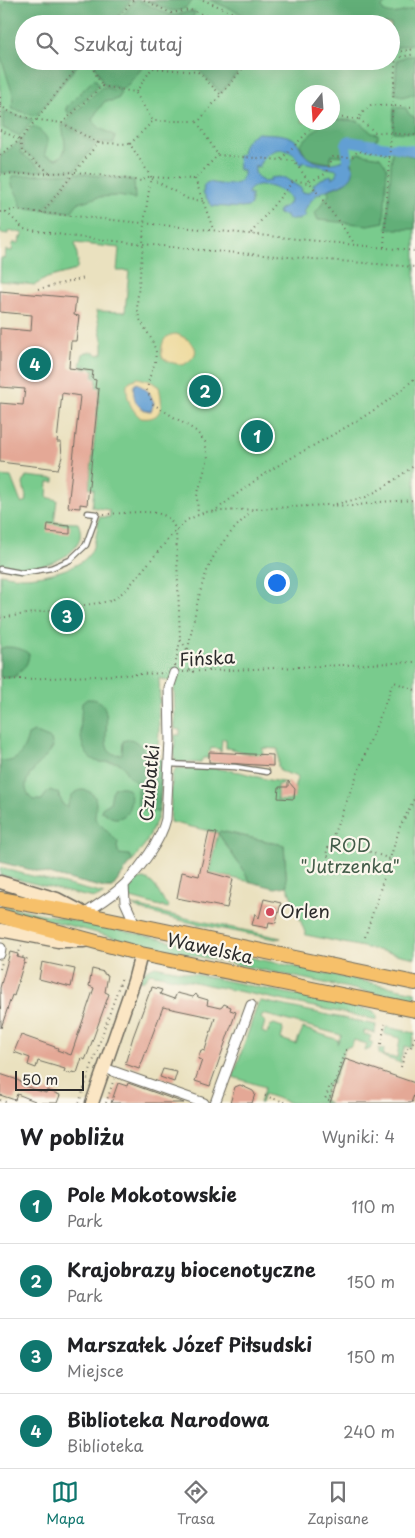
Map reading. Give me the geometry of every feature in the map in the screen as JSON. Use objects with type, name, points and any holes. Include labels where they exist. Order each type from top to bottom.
[{"type":"main road","points":[[0,882],[57,899],[84,914]]},
{"type":"main road","name":"Wawelska","points":[[0,899],[135,924],[415,983]]},
{"type":"main road","name":"Wawelska","points":[[0,916],[141,954],[415,1010]]},
{"type":"main road","points":[[0,930],[58,941],[94,941]]},
{"type":"main road","points":[[92,1103],[136,976],[141,954]]},
{"type":"street","name":"Czubatki","points":[[84,914],[124,885],[157,842],[164,829],[169,764],[169,688],[174,673]]},
{"type":"street","points":[[124,885],[125,902],[135,924]]},
{"type":"street","points":[[215,1103],[251,1005]]},
{"type":"street","points":[[104,1068],[204,1103]]},
{"type":"lane","points":[[0,569],[21,573],[51,568],[70,560],[86,545],[97,514],[88,513]]},
{"type":"lane","points":[[169,764],[235,767],[267,772]]},
{"type":"path","points":[[121,15],[133,0]]},
{"type":"path","points":[[144,0],[171,13],[190,10],[203,15]]},
{"type":"path","points":[[203,0],[239,15]]},
{"type":"path","points":[[400,51],[415,49]]},
{"type":"path","points":[[400,57],[415,54]]},
{"type":"path","points":[[0,155],[20,140],[75,70]]},
{"type":"path","points":[[94,70],[102,86]]},
{"type":"path","points":[[135,92],[151,70]]},
{"type":"path","points":[[175,70],[198,72],[221,95]]},
{"type":"path","points":[[1,105],[8,111],[37,119],[62,123],[98,143],[130,144],[153,121],[197,122],[241,70]]},
{"type":"path","points":[[384,248],[395,70]]},
{"type":"path","points":[[62,123],[102,86]]},
{"type":"path","points":[[102,86],[135,92],[153,121]]},
{"type":"path","points":[[0,97],[0,118]]},
{"type":"path","points":[[360,119],[361,114],[372,105],[415,107]]},
{"type":"path","points":[[340,118],[360,119],[375,132],[415,135]]},
{"type":"path","points":[[197,122],[218,155]]},
{"type":"path","points":[[0,130],[20,140]]},
{"type":"path","points":[[280,160],[309,130]]},
{"type":"path","points":[[20,140],[22,151],[50,173]]},
{"type":"path","points":[[42,213],[98,143]]},
{"type":"path","points":[[130,144],[152,178],[188,199],[203,201]]},
{"type":"path","points":[[251,234],[294,180],[302,183],[309,182],[325,174],[333,157],[352,158],[358,151],[390,158]]},
{"type":"path","points":[[0,174],[76,172],[142,180],[146,177],[195,179],[218,155],[294,161],[355,244]]},
{"type":"path","points":[[152,178],[144,223],[137,298],[141,322],[152,340],[156,352],[155,362],[147,387],[149,398],[157,407],[201,435],[208,451],[207,462],[197,496],[198,514]]},
{"type":"path","points":[[195,179],[213,230]]},
{"type":"path","points":[[0,212],[15,210],[415,251]]},
{"type":"path","points":[[6,212],[13,217],[21,228],[28,230],[143,245],[415,267]]},
{"type":"path","points":[[38,289],[85,278]]},
{"type":"path","points":[[213,512],[266,474],[362,417],[403,389],[415,378]]},
{"type":"path","points":[[334,505],[366,497],[386,486],[415,465]]},
{"type":"path","points":[[0,618],[111,601],[126,590],[176,530],[187,520],[198,514],[334,505],[352,506],[415,500]]},
{"type":"path","points":[[187,650],[200,591],[211,562],[231,531],[252,510]]},
{"type":"path","points":[[110,514],[163,515],[171,520],[176,530],[180,639],[174,673]]},
{"type":"path","points":[[66,608],[67,616]]},
{"type":"path","points":[[180,639],[192,657],[194,666],[188,672]]},
{"type":"path","name":"Fińska","points":[[0,680],[415,662]]},
{"type":"path","points":[[354,872],[326,855],[393,683],[415,690]]},
{"type":"path","points":[[365,937],[400,827],[415,797]]},
{"type":"path","points":[[332,838],[390,859]]},
{"type":"path","points":[[21,946],[18,956],[27,958],[24,965]]},
{"type":"path","points":[[79,1103],[122,977]]},
{"type":"path","points":[[381,1044],[385,1024]]},
{"type":"path","points":[[401,1068],[407,1048],[410,1050],[415,1037]]},
{"type":"path","points":[[330,1101],[325,1099],[330,1085],[334,1086],[346,1050],[348,1050]]},
{"type":"path","points":[[413,1100],[415,1095]]},
{"type":"path","points":[[265,1096],[288,1103]]},
{"type":"path","points":[[269,1103],[272,1097]]},
{"type":"path","points":[[0,1100],[8,1103]]},
{"type":"green space","name":"ROD \"Jutrzenka\"","points":[[0,0],[415,0],[415,958],[306,935],[287,886],[284,845],[170,822],[172,776],[176,768],[213,768],[288,783],[277,785],[277,800],[290,801],[291,798],[294,798],[295,784],[298,777],[280,771],[278,766],[278,749],[263,748],[262,765],[255,765],[255,754],[226,748],[226,739],[222,739],[220,763],[220,749],[211,748],[209,758],[203,758],[200,763],[174,762],[175,735],[180,735],[180,730],[175,729],[174,685],[176,683],[159,678],[160,703],[158,704],[157,758],[163,759],[160,808],[146,843],[112,888],[105,888],[0,862],[0,574],[30,577],[56,572],[81,562],[89,554],[96,539],[99,517],[110,517],[109,510],[92,507],[94,489],[89,488],[100,387],[96,387],[97,378],[93,378],[94,370],[88,367],[88,369],[85,369],[86,364],[84,369],[80,366],[83,354],[91,352],[99,355],[103,353],[96,311],[125,312],[129,271],[117,271],[119,248],[75,243],[78,260],[76,270],[47,278],[35,285],[0,281],[1,258],[5,258],[6,250],[12,251],[13,243],[19,243],[23,233],[8,231],[8,234],[0,233]]},
{"type":"green space","points":[[7,0],[131,0],[118,15],[15,15],[15,70],[74,70],[36,116],[12,109],[13,95],[0,54],[3,31],[2,5]]},
{"type":"green space","points":[[135,0],[138,0],[170,15],[123,15]]},
{"type":"green space","points":[[193,0],[188,6],[177,11],[166,9],[148,1]]},
{"type":"green space","points":[[210,0],[389,0],[382,7],[383,11],[387,13],[399,13],[415,8],[415,43],[400,47],[400,15],[244,15]]},
{"type":"green space","points":[[188,12],[195,12],[194,15],[176,15]]},
{"type":"green space","points":[[415,56],[415,95],[402,97],[395,93],[396,70],[400,70],[400,59]]},
{"type":"green space","points":[[97,70],[141,70],[124,89],[104,85]]},
{"type":"green space","points":[[199,70],[239,70],[221,93]]},
{"type":"green space","points":[[95,78],[99,86],[69,114],[66,109],[67,106]]},
{"type":"green space","points":[[102,87],[121,91],[119,98],[113,101],[105,101],[92,120],[100,128],[115,136],[114,143],[98,142],[64,123]]},
{"type":"green space","points":[[394,107],[406,108],[409,114],[415,118],[415,133],[393,132]]},
{"type":"green space","points":[[3,111],[33,120],[20,136],[3,128]]},
{"type":"green space","points":[[340,120],[358,121],[372,133],[378,134],[378,138],[371,143],[349,138],[344,143],[346,156],[332,155],[329,163],[309,159],[306,157],[300,144],[315,130],[340,130]]},
{"type":"green space","points":[[62,124],[96,144],[75,170],[51,171],[23,151],[22,138],[33,126],[46,137],[47,147],[45,155],[56,159],[61,156],[65,149]]},
{"type":"green space","points":[[20,141],[21,153],[46,171],[0,173],[0,157]]},
{"type":"green space","points":[[392,151],[415,157],[415,229],[387,229]]},
{"type":"green space","points":[[358,153],[380,157],[387,167],[384,222],[368,225],[318,220],[315,213],[329,195],[328,190],[345,183],[353,165],[350,159]]},
{"type":"green space","points":[[73,173],[43,210],[20,207],[12,184],[12,176]]},
{"type":"green space","points":[[76,173],[134,180],[135,199],[118,196],[99,197],[78,203],[71,212],[46,210]]},
{"type":"green space","points":[[0,476],[11,477],[21,503],[27,501],[23,484],[26,476],[55,479],[55,482],[48,482],[47,497],[57,500],[54,522],[78,523],[80,534],[78,544],[71,552],[38,567],[16,569],[0,566]]},
{"type":"green space","points":[[5,647],[18,648],[29,654],[26,665],[16,676],[0,677],[0,649]]},
{"type":"green space","points":[[87,699],[99,701],[104,707],[107,748],[112,754],[122,754],[123,741],[130,739],[139,744],[149,758],[163,759],[159,812],[147,811],[138,806],[137,785],[120,763],[99,762],[86,753],[81,737],[81,728],[82,703]]},
{"type":"green space","points":[[34,732],[51,739],[53,747],[27,779],[27,793],[33,800],[42,800],[50,790],[58,793],[63,805],[67,807],[72,795],[77,792],[82,790],[92,793],[96,801],[95,819],[118,842],[119,854],[129,855],[133,860],[112,888],[105,888],[0,862],[0,760],[11,761],[16,758],[25,746],[28,735]]},
{"type":"green space","points":[[115,787],[124,787],[130,791],[129,809],[120,818],[112,817],[101,811],[102,808],[110,803]]},
{"type":"green space","points":[[220,831],[284,845],[287,886],[275,888],[251,882],[218,833]]},
{"type":"green space","points":[[218,833],[251,882],[209,873]]},
{"type":"green space","points":[[0,868],[104,894],[95,898],[0,875]]},
{"type":"green space","points":[[145,879],[153,884],[169,906],[168,908],[127,897],[134,882]]},
{"type":"green space","points":[[0,905],[415,992],[415,1002],[134,943],[0,907]]},
{"type":"green space","points":[[133,905],[281,938],[275,939],[175,919],[140,909]]},
{"type":"green space","points":[[155,966],[373,1011],[377,1016],[377,1020],[150,973],[143,981],[140,980],[145,971]]},
{"type":"green space","points":[[261,1001],[376,1025],[375,1033],[364,1031],[364,1034],[371,1036],[369,1041],[373,1043],[370,1049],[365,1051],[367,1044],[354,1040],[351,1046],[345,1048],[332,1084],[329,1083],[323,1100],[330,1103],[291,1103],[264,1094],[261,1103],[259,1103],[265,1087],[233,1077],[258,1003]],"holes":[[[263,1014],[341,1035],[337,1044],[338,1040],[303,1028],[296,1044],[281,1039],[282,1027],[274,1024],[270,1026],[267,1034],[262,1032],[265,1022],[261,1018]]]},
{"type":"green space","points":[[386,1027],[415,1033],[410,1048],[405,1046],[400,1060],[402,1061],[401,1063],[386,1058],[379,1054],[379,1048],[384,1049],[383,1056],[397,1058],[400,1038],[384,1034]]},
{"type":"sand","points":[[176,334],[188,340],[195,348],[194,356],[183,365],[169,362],[162,357],[163,342],[168,336]]},
{"type":"sand","points":[[138,378],[150,381],[159,387],[161,405],[158,414],[154,417],[141,418],[134,411],[130,403],[127,395],[127,385],[130,381]]},
{"type":"water","points":[[258,133],[290,137],[296,141],[307,157],[315,162],[331,163],[345,159],[350,160],[353,174],[344,183],[318,194],[303,213],[306,215],[299,220],[287,219],[287,216],[278,214],[279,210],[289,204],[290,199],[281,191],[269,186],[262,185],[251,188],[248,195],[251,194],[251,205],[248,207],[212,206],[203,193],[204,185],[208,182],[231,185],[240,181],[243,177],[243,170],[239,170],[238,155],[242,155],[246,141]],"holes":[[[282,149],[293,153],[301,165],[303,162],[337,170],[337,175],[332,178],[331,175],[319,180],[313,185],[315,188],[308,193],[301,192],[302,189],[285,178],[270,178],[270,181],[264,182],[258,178],[255,166],[259,167],[262,160],[268,154]]]},
{"type":"water","points":[[137,383],[149,392],[154,403],[151,411],[142,409],[136,402],[134,385]]},
{"type":"building","points":[[0,291],[76,298],[74,315],[79,316],[76,341],[71,341],[69,368],[93,371],[92,379],[96,380],[95,388],[99,389],[87,505],[80,504],[80,508],[68,507],[80,396],[62,393],[57,442],[61,442],[62,457],[58,469],[0,462],[0,403],[23,405],[25,389],[0,387],[0,328],[31,331],[32,315],[0,312]]},
{"type":"building","points":[[48,524],[70,526],[70,534],[47,532]]},
{"type":"building","points":[[209,752],[273,755],[273,766],[209,762]]},
{"type":"building","points":[[288,781],[295,789],[294,799],[278,798],[279,787],[288,787]]},
{"type":"building","points":[[209,832],[217,833],[208,872],[233,879],[227,908],[177,898],[182,872],[199,876]]},
{"type":"building","points":[[264,899],[281,903],[276,923],[269,922],[268,928],[252,925],[255,913],[259,918]]},
{"type":"building","points":[[10,952],[18,954],[17,957],[25,959],[14,996],[12,995],[1,1028],[0,988]]},
{"type":"building","points":[[42,962],[75,969],[71,987],[39,979]]},
{"type":"building","points":[[92,969],[108,975],[105,992],[109,994],[88,1053],[85,1060],[82,1058],[77,1073],[64,1072],[65,1069],[38,1061],[36,1068],[28,1065],[30,1058],[14,1052],[21,1035],[58,1048],[57,1050],[71,1055],[94,988],[89,986]]},
{"type":"building","points":[[152,987],[162,990],[160,994],[174,999],[177,993],[193,997],[196,994],[198,997],[208,1000],[207,1005],[220,1008],[224,1004],[231,1007],[230,1010],[236,1012],[210,1086],[195,1081],[202,1060],[198,1059],[201,1050],[205,1051],[215,1018],[163,1007],[139,1069],[125,1064]]},
{"type":"building","points":[[345,1059],[415,1083],[415,1092],[411,1103],[330,1103]]},
{"type":"building","points":[[163,1069],[177,1072],[174,1082],[160,1077]]},
{"type":"building","points":[[0,1074],[21,1082],[21,1085],[46,1093],[47,1090],[60,1095],[57,1103],[34,1103],[35,1101],[17,1094],[15,1100],[0,1095]]},
{"type":"building","points":[[118,1083],[127,1086],[128,1083],[184,1103],[111,1103]]},
{"type":"building","points":[[240,1085],[253,1091],[255,1094],[252,1103],[230,1103],[235,1087]]},
{"type":"waterway","points":[[348,159],[346,145],[348,141],[387,147]]},
{"type":"waterway","points":[[394,147],[415,151]]},
{"type":"place","name":"Biblioteka Narodowa","points":[[35,364]]},
{"type":"place","name":"Krajobrazy biocenotyczne","points":[[205,391]]},
{"type":"place","name":"Pole Mokotowskie","points":[[257,436]]},
{"type":"place","name":"Marszałek Józef Piłsudski","points":[[67,616]]},
{"type":"place","name":"Orlen","points":[[270,912]]}]
